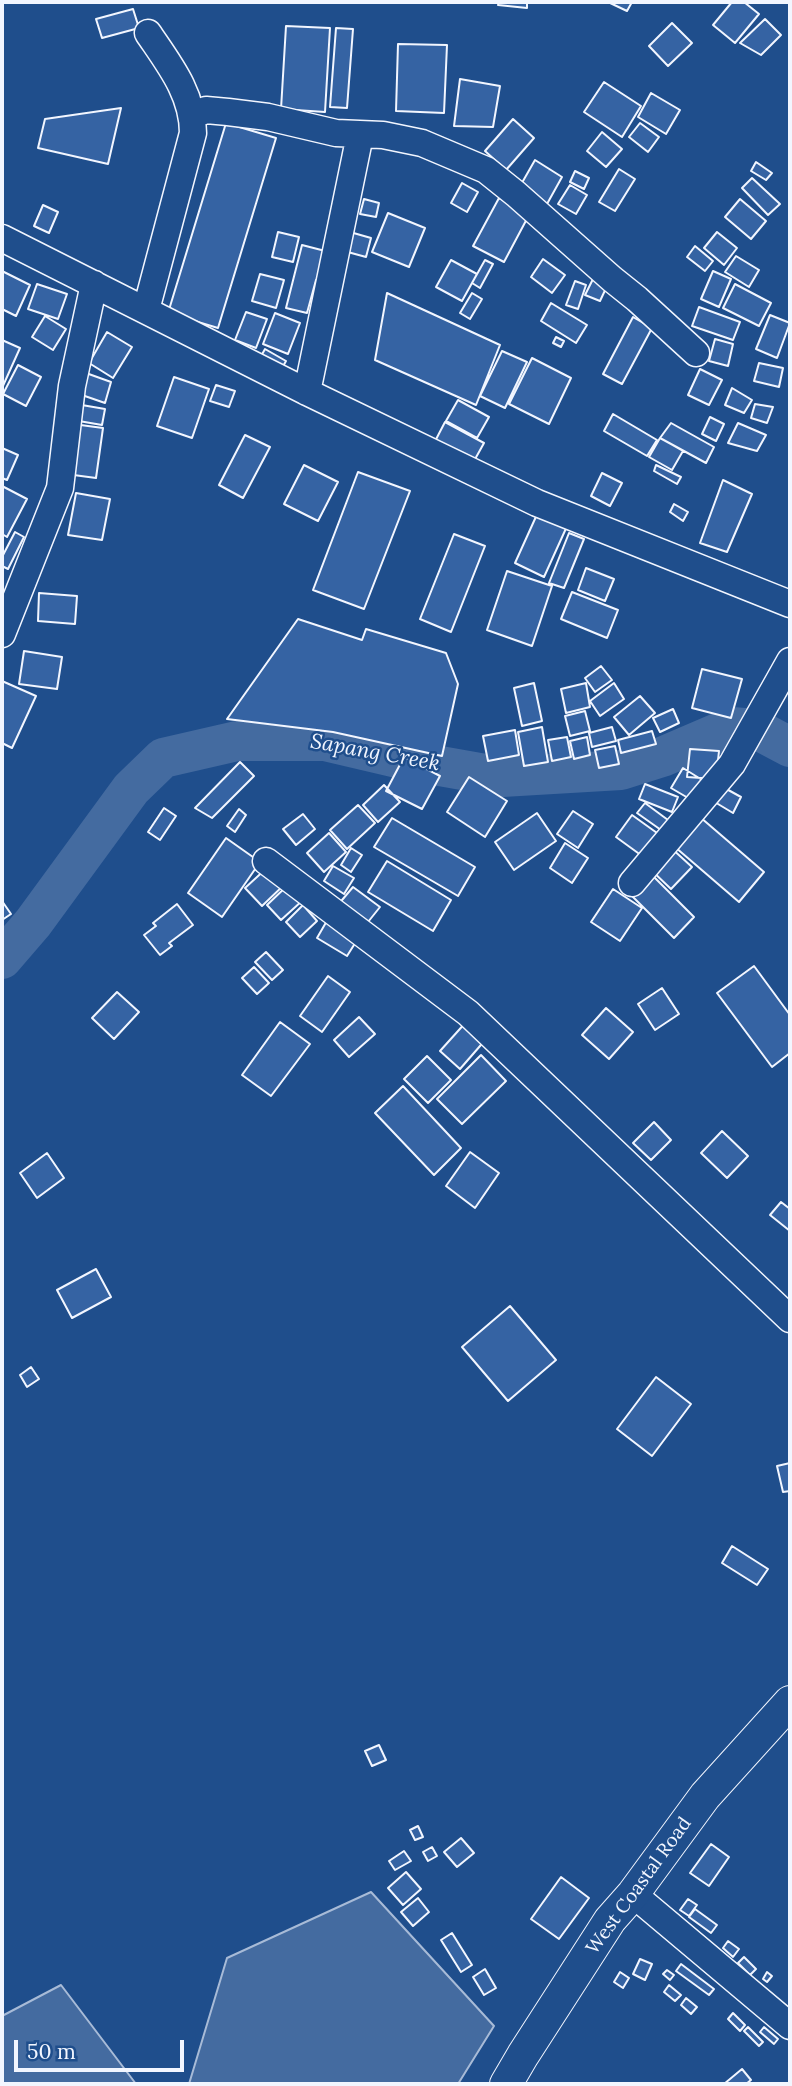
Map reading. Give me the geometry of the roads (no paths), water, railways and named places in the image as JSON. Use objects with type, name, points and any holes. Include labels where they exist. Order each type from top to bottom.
[{"type":"main road","name":"West Coastal Road","points":[[506,2084],[610,1920],[705,1797],[790,1702]]},
{"type":"street","points":[[146,310],[193,133],[193,115],[177,75],[148,33]]},
{"type":"street","points":[[193,115],[206,110],[268,117],[336,133],[383,135],[422,143],[486,170],[696,353]]},
{"type":"street","points":[[307,392],[360,135]]},
{"type":"street","points":[[2,238],[307,392],[537,503],[790,604]]},
{"type":"street","points":[[2,634],[8,592],[60,488],[72,386],[94,284]]},
{"type":"street","points":[[632,883],[732,764],[790,661]]},
{"type":"street","points":[[266,861],[468,1013],[790,1319]]},
{"type":"street","points":[[632,1894],[790,2026]]},
{"type":"water","points":[[371,1892],[494,2026],[458,2084],[189,2084],[227,1958]]},
{"type":"water","points":[[61,1985],[136,2084],[2,2084],[2,2016]]},
{"type":"waterway","name":"Sapang Creek","points":[[2,959],[33,923],[131,789],[163,758],[237,741],[325,741],[406,760],[502,777],[621,770],[662,757],[732,727],[756,729],[790,747]]}]
